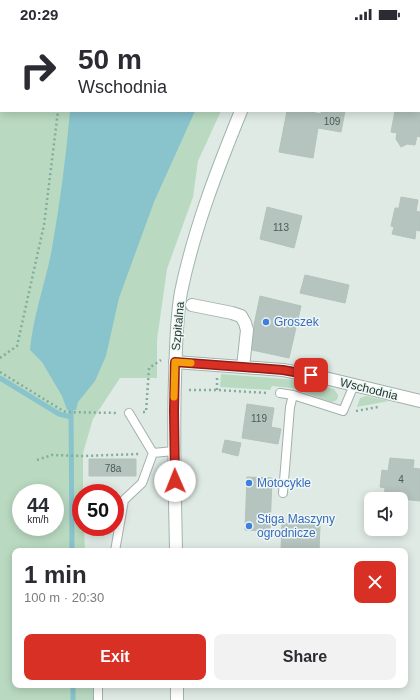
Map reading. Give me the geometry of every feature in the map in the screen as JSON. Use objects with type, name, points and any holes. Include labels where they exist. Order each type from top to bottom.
[{"type":"main road","name":"Szpitalna","points":[[176,548],[174,451],[175,362],[181,293],[191,250],[208,198],[241,112]]},
{"type":"main road","points":[[192,305],[240,316],[245,323],[247,330],[243,367]]},
{"type":"main road","name":"Wschodnia","points":[[175,362],[283,370],[420,401]]},
{"type":"main road","points":[[176,688],[177,700]]},
{"type":"lane","points":[[280,393],[293,395],[343,411],[354,385]]},
{"type":"lane","points":[[283,493],[290,407],[293,395]]},
{"type":"lane","points":[[128,413],[153,453]]},
{"type":"lane","points":[[153,453],[174,451]]},
{"type":"lane","points":[[116,548],[124,500],[142,483],[153,453]]},
{"type":"lane","points":[[98,688],[98,700]]},
{"type":"path","points":[[0,358],[17,346],[44,225],[58,112]]},
{"type":"path","points":[[0,372],[66,412],[146,412],[149,368],[163,358]]},
{"type":"path","points":[[217,375],[217,390]]},
{"type":"path","points":[[194,390],[270,393]]},
{"type":"path","points":[[37,460],[52,455],[79,456],[153,453]]},
{"type":"green space","points":[[0,112],[221,112],[198,161],[193,197],[167,269],[157,340],[157,378],[120,378],[93,419],[83,453],[83,484],[72,484],[72,536],[84,536],[85,548],[12,548],[12,688],[93,688],[95,700],[0,700]]},
{"type":"green space","points":[[221,374],[297,380],[334,389],[338,395],[338,398],[331,402],[292,388],[272,386],[270,390],[220,387]]},
{"type":"green space","points":[[366,396],[389,401],[357,407],[360,398]]},
{"type":"water","points":[[70,112],[195,112],[154,202],[119,298],[106,356],[95,381],[78,402],[76,410],[67,410],[62,396],[42,362],[30,350],[34,324],[55,231],[67,145]]},
{"type":"building","points":[[287,112],[311,112],[321,114],[321,112],[345,112],[341,132],[318,128],[313,158],[279,152]]},
{"type":"building","points":[[395,112],[420,112],[420,137],[417,136],[415,145],[407,144],[401,147],[396,139],[397,133],[391,132]]},
{"type":"building","points":[[401,197],[418,200],[416,211],[420,212],[420,231],[416,230],[415,239],[392,234],[394,227],[391,226],[395,208],[399,208]]},
{"type":"building","points":[[267,207],[302,216],[294,248],[260,239]]},
{"type":"building","points":[[305,275],[349,285],[345,303],[300,293]]},
{"type":"building","points":[[260,296],[301,306],[289,358],[252,350],[254,325]]},
{"type":"building","points":[[247,404],[274,408],[271,427],[281,429],[278,444],[242,438]]},
{"type":"building","points":[[225,440],[241,443],[238,456],[222,452]]},
{"type":"building","points":[[390,458],[414,460],[413,468],[420,469],[420,501],[408,500],[408,492],[385,492],[385,488],[380,487],[382,470],[388,471]]},
{"type":"building","points":[[89,459],[136,459],[136,476],[89,476]]},
{"type":"building","points":[[247,477],[272,478],[270,531],[245,530]]},
{"type":"building","points":[[282,523],[320,525],[319,548],[281,548]]},
{"type":"waterway","points":[[0,378],[59,414],[71,417]]},
{"type":"waterway","points":[[71,410],[72,548]]},
{"type":"waterway","points":[[73,688],[73,700]]},
{"type":"slow traffic","points":[[174,397],[175,362],[191,363]]},
{"type":"place","name":"Groszek","points":[[266,322]]},
{"type":"place","name":"Motocykle","points":[[249,483]]},
{"type":"place","name":"Stiga Maszyny ogrodnicze","points":[[249,526]]},
{"type":"route","points":[[175,481],[175,362],[283,370],[311,375]]}]
